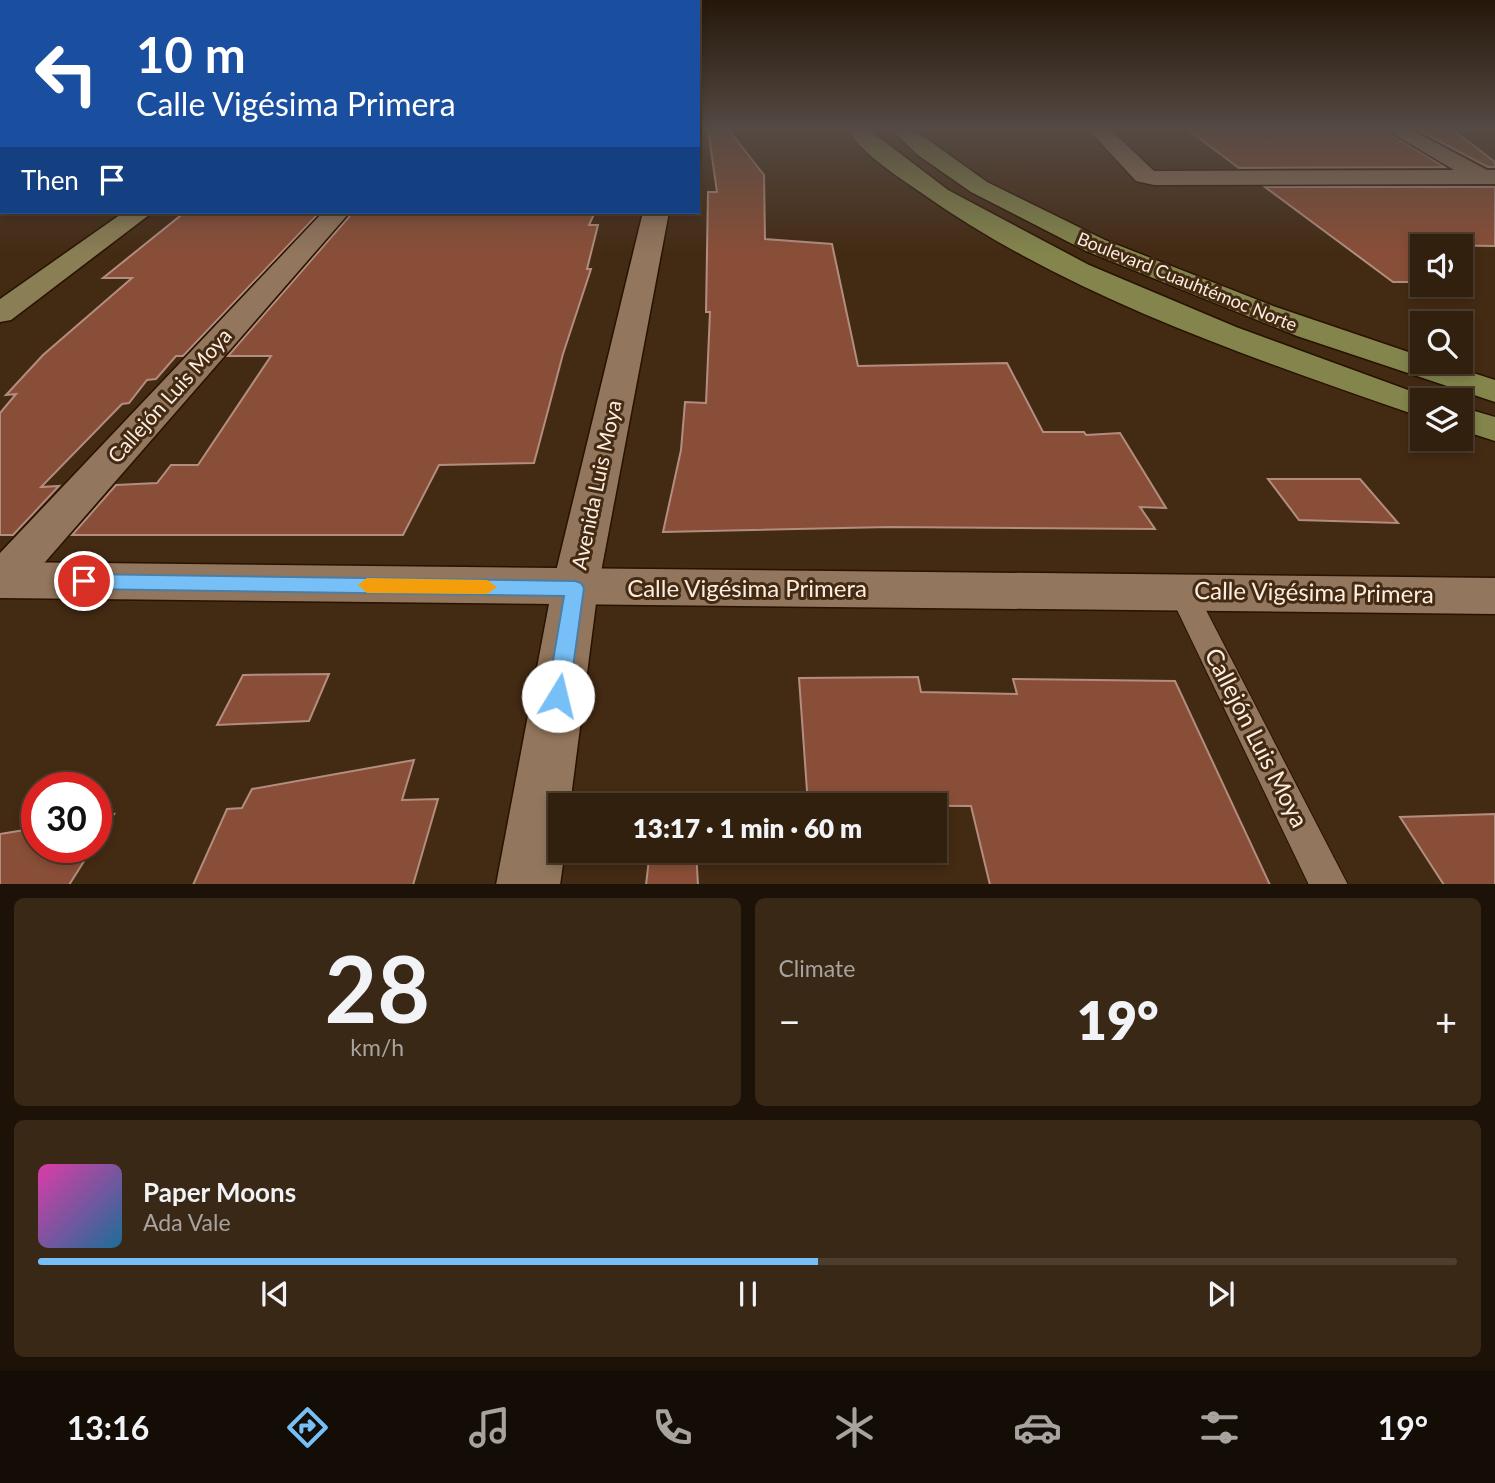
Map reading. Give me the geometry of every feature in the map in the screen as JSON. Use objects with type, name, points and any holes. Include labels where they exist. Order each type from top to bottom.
[{"type":"main road","name":"Boulevard Cuauhtémoc Norte","points":[[903,170],[989,226],[1090,278],[1231,338],[1410,400]]},
{"type":"main road","name":"Boulevard Cuauhtémoc Norte","points":[[955,170],[998,198],[1073,236],[1295,327],[1495,391]]},
{"type":"main road","points":[[0,313],[137,214]]},
{"type":"main road","points":[[1473,422],[1495,429]]},
{"type":"street","points":[[1141,170],[1149,178],[1491,179]]},
{"type":"street","points":[[1474,170],[1491,179]]},
{"type":"street","name":"Callejón Luis Moya","points":[[1,580],[335,214]]},
{"type":"street","name":"Avenida Luis Moya","points":[[528,884],[575,588],[656,214]]},
{"type":"street","name":"Calle Vigésima Primera","points":[[1,580],[1495,596]]},
{"type":"lane","name":"Callejón Luis Moya","points":[[1182,591],[1329,884]]},
{"type":"building","points":[[714,170],[760,170],[764,175],[765,239],[832,244],[858,366],[1007,363],[1043,432],[1084,432],[1086,435],[1120,433],[1166,508],[1140,507],[1155,529],[889,527],[663,532],[681,450],[685,402],[706,403],[710,312],[706,312],[708,192],[717,192]]},
{"type":"building","points":[[1265,187],[1495,187],[1495,246],[1473,246],[1473,234],[1410,234],[1410,282],[1393,282]]},
{"type":"building","points":[[183,214],[318,214],[183,356],[176,356],[156,379],[147,380],[129,403],[122,404],[41,487],[59,486],[13,535],[0,535],[0,413],[16,394],[6,395],[43,355],[132,278],[103,278]]},
{"type":"building","points":[[351,214],[594,214],[589,225],[598,225],[587,269],[591,269],[563,354],[534,463],[439,465],[403,535],[72,535],[116,485],[157,483],[171,465],[198,465],[271,356],[228,356]]},
{"type":"building","points":[[1268,479],[1360,479],[1398,523],[1299,520]]},
{"type":"building","points":[[329,674],[309,721],[217,725],[243,675]]},
{"type":"building","points":[[918,677],[921,692],[1017,694],[1013,679],[1175,681],[1270,884],[990,884],[971,806],[947,806],[947,793],[807,793],[799,678]]},
{"type":"building","points":[[414,760],[402,800],[438,799],[413,884],[193,884],[227,809],[242,808],[252,789]]},
{"type":"building","points":[[1495,814],[1495,884],[1443,884],[1400,817]]},
{"type":"building","points":[[21,831],[21,863],[83,863],[70,884],[0,884],[0,834]]},
{"type":"building","points":[[649,863],[697,863],[698,884],[646,884]]},
{"type":"slow traffic","points":[[367,585],[487,587]]},
{"type":"route","points":[[84,581],[575,588],[558,696]]}]
